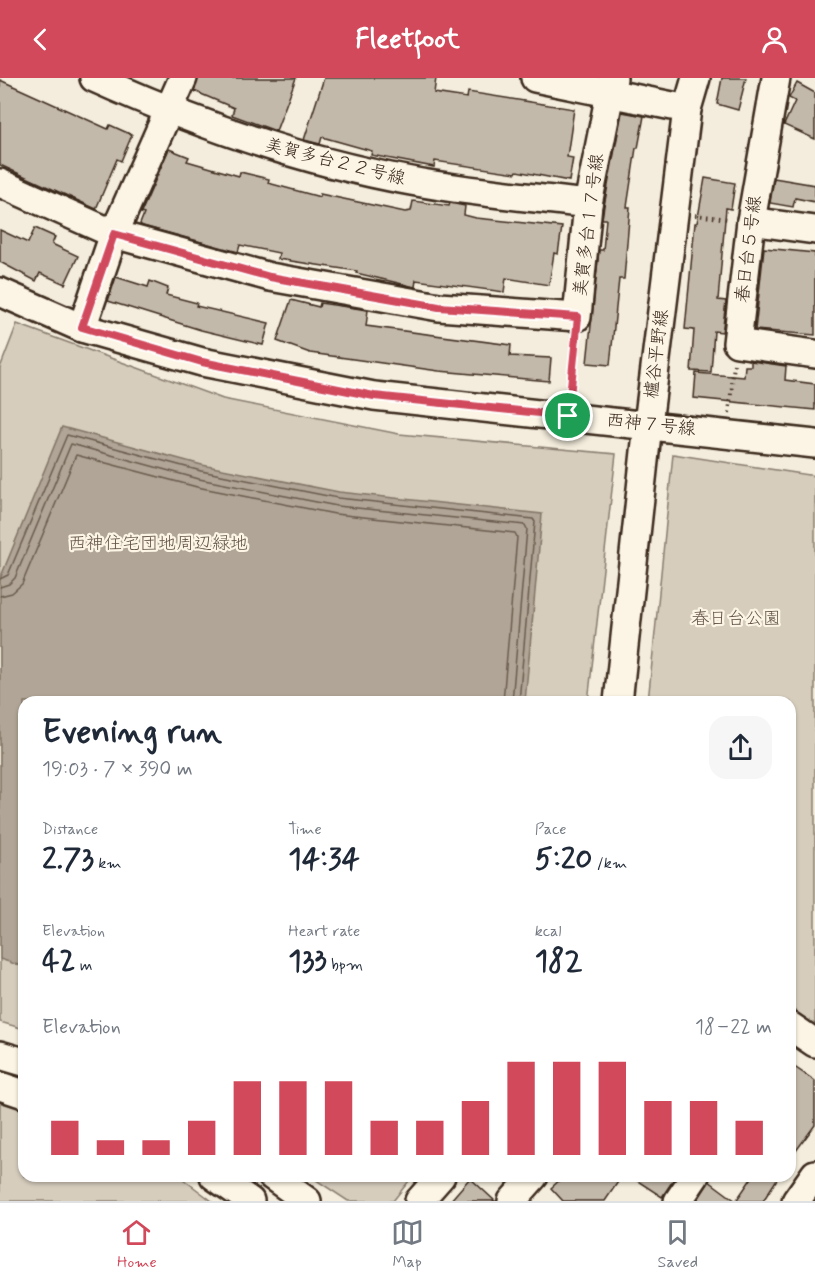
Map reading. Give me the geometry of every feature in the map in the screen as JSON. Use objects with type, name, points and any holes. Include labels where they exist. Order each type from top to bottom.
[{"type":"street","name":"美賀多台２２号線","points":[[94,78],[168,111],[282,151],[411,182],[588,204]]},
{"type":"street","points":[[82,327],[114,234],[183,78]]},
{"type":"street","points":[[535,78],[611,86],[687,109]]},
{"type":"street","name":"櫨谷平野線","points":[[619,696],[648,424],[687,109],[696,78]]},
{"type":"street","name":"春日台５号線","points":[[737,343],[751,221],[776,78]]},
{"type":"street","name":"美賀多台１７号線","points":[[0,183],[114,234],[270,277],[439,307],[578,317],[588,204],[611,86]]},
{"type":"street","points":[[751,221],[815,230]]},
{"type":"street","name":"西神７号線","points":[[0,292],[82,327],[202,362],[374,396],[648,424],[815,444]]},
{"type":"street","points":[[737,343],[815,354]]},
{"type":"street","points":[[796,1030],[815,1043]]},
{"type":"street","points":[[0,1055],[18,1060]]},
{"type":"street","points":[[0,1086],[18,1092]]},
{"type":"street","points":[[796,1201],[815,1174]]},
{"type":"street","points":[[223,1182],[250,1201]]},
{"type":"street","points":[[280,1182],[307,1201]]},
{"type":"street","points":[[419,1201],[436,1182]]},
{"type":"street","points":[[512,1201],[529,1182]]},
{"type":"street","points":[[678,1201],[691,1182]]},
{"type":"path","points":[[675,213],[751,221]]},
{"type":"path","points":[[568,416],[578,317]]},
{"type":"path","points":[[726,434],[737,343]]},
{"type":"green space","name":"西神住宅団地周辺緑地","points":[[17,324],[223,399],[399,434],[616,454],[589,696],[18,696],[18,1027],[0,1022],[0,368]]},
{"type":"green space","name":"春日台公園","points":[[673,454],[815,476],[815,1025],[796,1012],[796,696],[649,696]]},
{"type":"green space","points":[[0,1101],[18,1107],[18,1182],[187,1182],[212,1201],[0,1201]]},
{"type":"green space","points":[[319,1182],[408,1182],[393,1201],[348,1201]]},
{"type":"water","name":"西神住宅団地周辺緑地","points":[[62,427],[202,465],[339,492],[542,514],[526,696],[18,696],[18,965],[0,959],[0,579]]},
{"type":"building","points":[[198,78],[296,78],[276,131],[232,115],[234,108],[194,91]]},
{"type":"building","points":[[324,78],[436,78],[434,93],[467,98],[468,92],[574,109],[567,157],[573,158],[569,181],[517,171],[516,173],[435,161],[434,167],[371,155],[372,151],[322,137],[320,144],[304,140]]},
{"type":"building","points":[[722,78],[746,78],[738,110],[717,104]]},
{"type":"building","points":[[0,80],[108,129],[110,125],[132,135],[121,161],[117,159],[96,209],[0,165]]},
{"type":"building","points":[[797,83],[815,93],[815,139],[784,125],[795,101],[789,98]]},
{"type":"building","points":[[622,112],[644,116],[638,148],[636,148],[627,207],[630,207],[624,279],[619,279],[610,365],[587,363],[599,250],[603,250],[606,219],[602,219]]},
{"type":"building","points":[[169,149],[189,157],[187,161],[239,176],[240,172],[269,179],[268,183],[320,197],[320,194],[405,212],[411,211],[413,201],[449,206],[450,203],[465,206],[464,215],[476,218],[562,227],[558,254],[554,253],[549,285],[506,278],[504,292],[416,280],[415,287],[356,273],[357,271],[278,259],[279,253],[240,245],[238,252],[143,226],[140,224],[144,214],[141,213]]},
{"type":"building","points":[[705,178],[735,183],[731,209],[726,208],[718,300],[726,301],[723,326],[722,332],[714,331],[711,372],[691,371],[694,330],[685,329],[695,223],[697,223]]},
{"type":"building","points":[[774,178],[815,185],[815,202],[795,198],[793,207],[770,203]]},
{"type":"building","points":[[35,228],[55,237],[52,244],[78,256],[65,284],[40,273],[36,281],[0,262],[0,230],[28,243]]},
{"type":"building","points":[[764,248],[815,253],[815,335],[755,330]]},
{"type":"building","points":[[116,277],[148,287],[150,281],[168,288],[166,295],[197,303],[196,306],[269,323],[263,345],[201,330],[108,301]]},
{"type":"building","points":[[291,300],[319,307],[320,303],[368,310],[366,326],[511,345],[510,356],[551,358],[549,381],[439,371],[310,353],[277,341]]},
{"type":"building","points":[[751,361],[786,366],[785,380],[815,384],[815,410],[694,398],[696,373],[744,377],[745,366],[751,366]]},
{"type":"building","points":[[796,1068],[815,1081],[815,1125],[796,1151]]},
{"type":"building","points":[[467,1182],[474,1182],[495,1201],[450,1201]]},
{"type":"building","points":[[558,1182],[618,1182],[605,1201],[563,1201],[551,1188]]},
{"type":"building","points":[[639,1182],[672,1182],[662,1197]]},
{"type":"building","points":[[710,1182],[736,1201],[697,1201]]},
{"type":"building","points":[[749,1182],[775,1182],[763,1201],[736,1201]]},
{"type":"route","points":[[114,234],[270,277],[439,307],[578,317],[568,416],[374,396],[202,362],[82,327],[114,234]]}]
